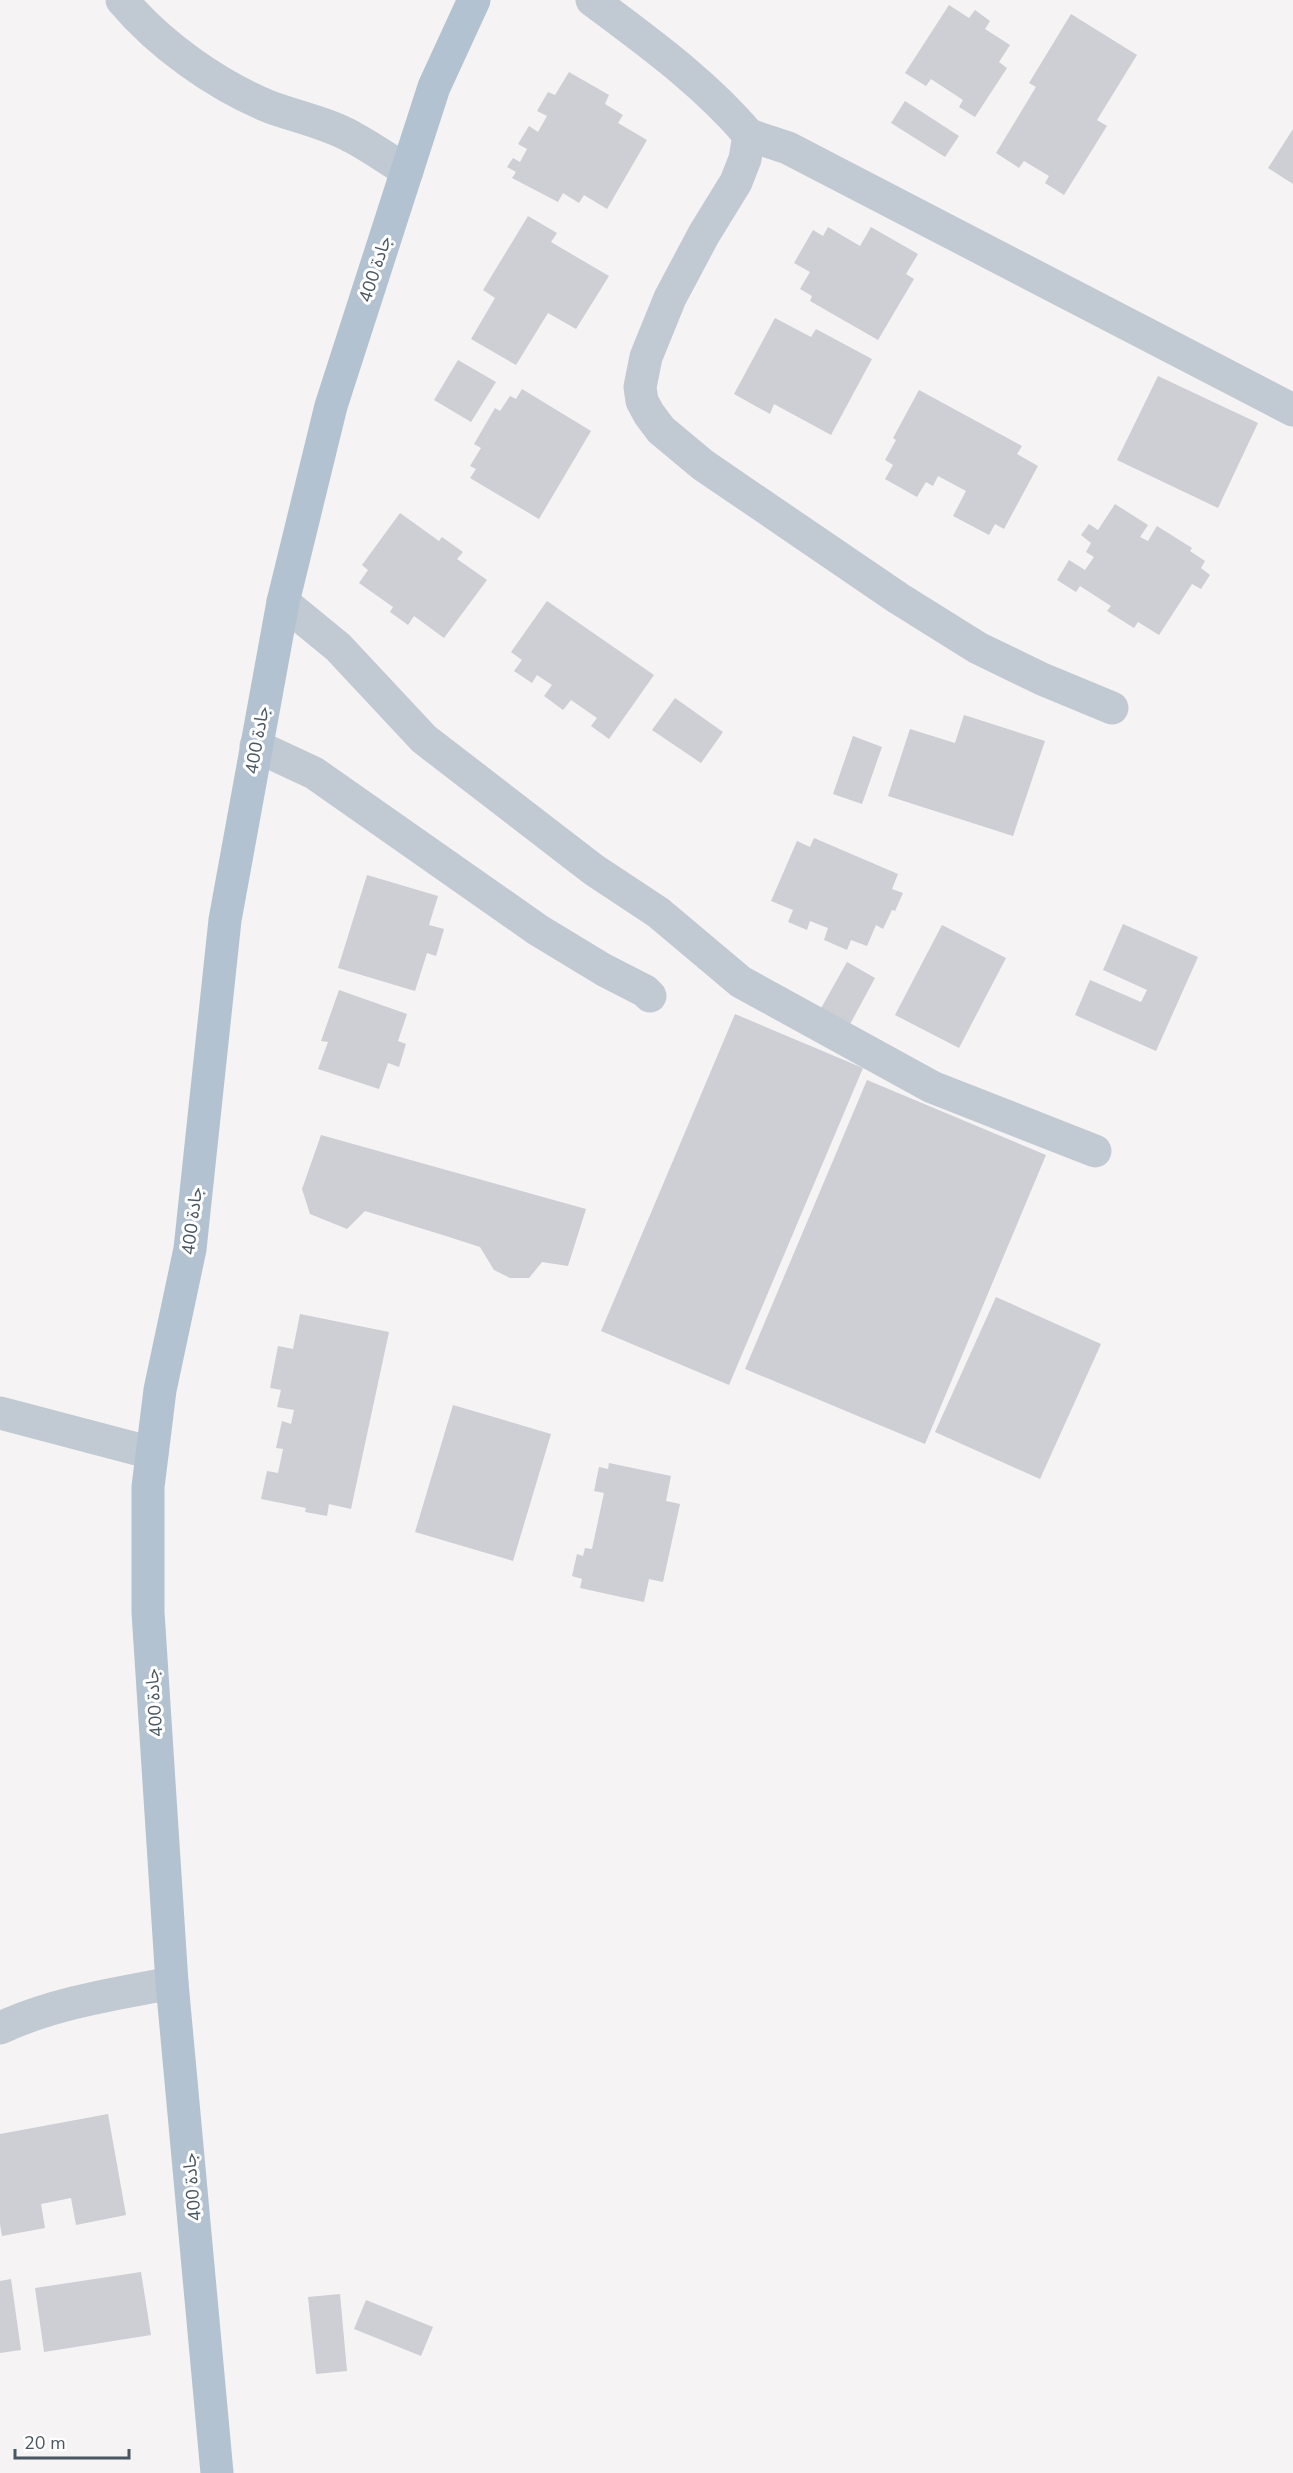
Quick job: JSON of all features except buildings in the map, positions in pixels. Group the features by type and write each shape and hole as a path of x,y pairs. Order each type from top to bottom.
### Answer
{"main road":[{"name":"جادة 400","path":"217,2473 172,1983 148,1612 148,1487 160,1390 190,1249 225,920 283,602 331,406 434,87 474,0"}],"street":[{"path":"122,0 132,12 189,61 219,83 270,106 351,136 407,171"},
{"path":"592,0 674,61 713,96 749,135 788,148 1293,410"},
{"path":"749,135 745,159 736,182 704,234 670,298 646,357 640,387 642,401 649,414 661,430 702,465 898,598 978,648 1042,679 1112,708"},
{"path":"283,602 339,647 424,739 594,870 659,914 741,982 932,1087 1095,1151"},
{"path":"256,746 314,773 538,930 650,996"},
{"path":"0,1413 152,1453"},
{"path":"0,2028 41,2012 87,1999 172,1983"}]}
